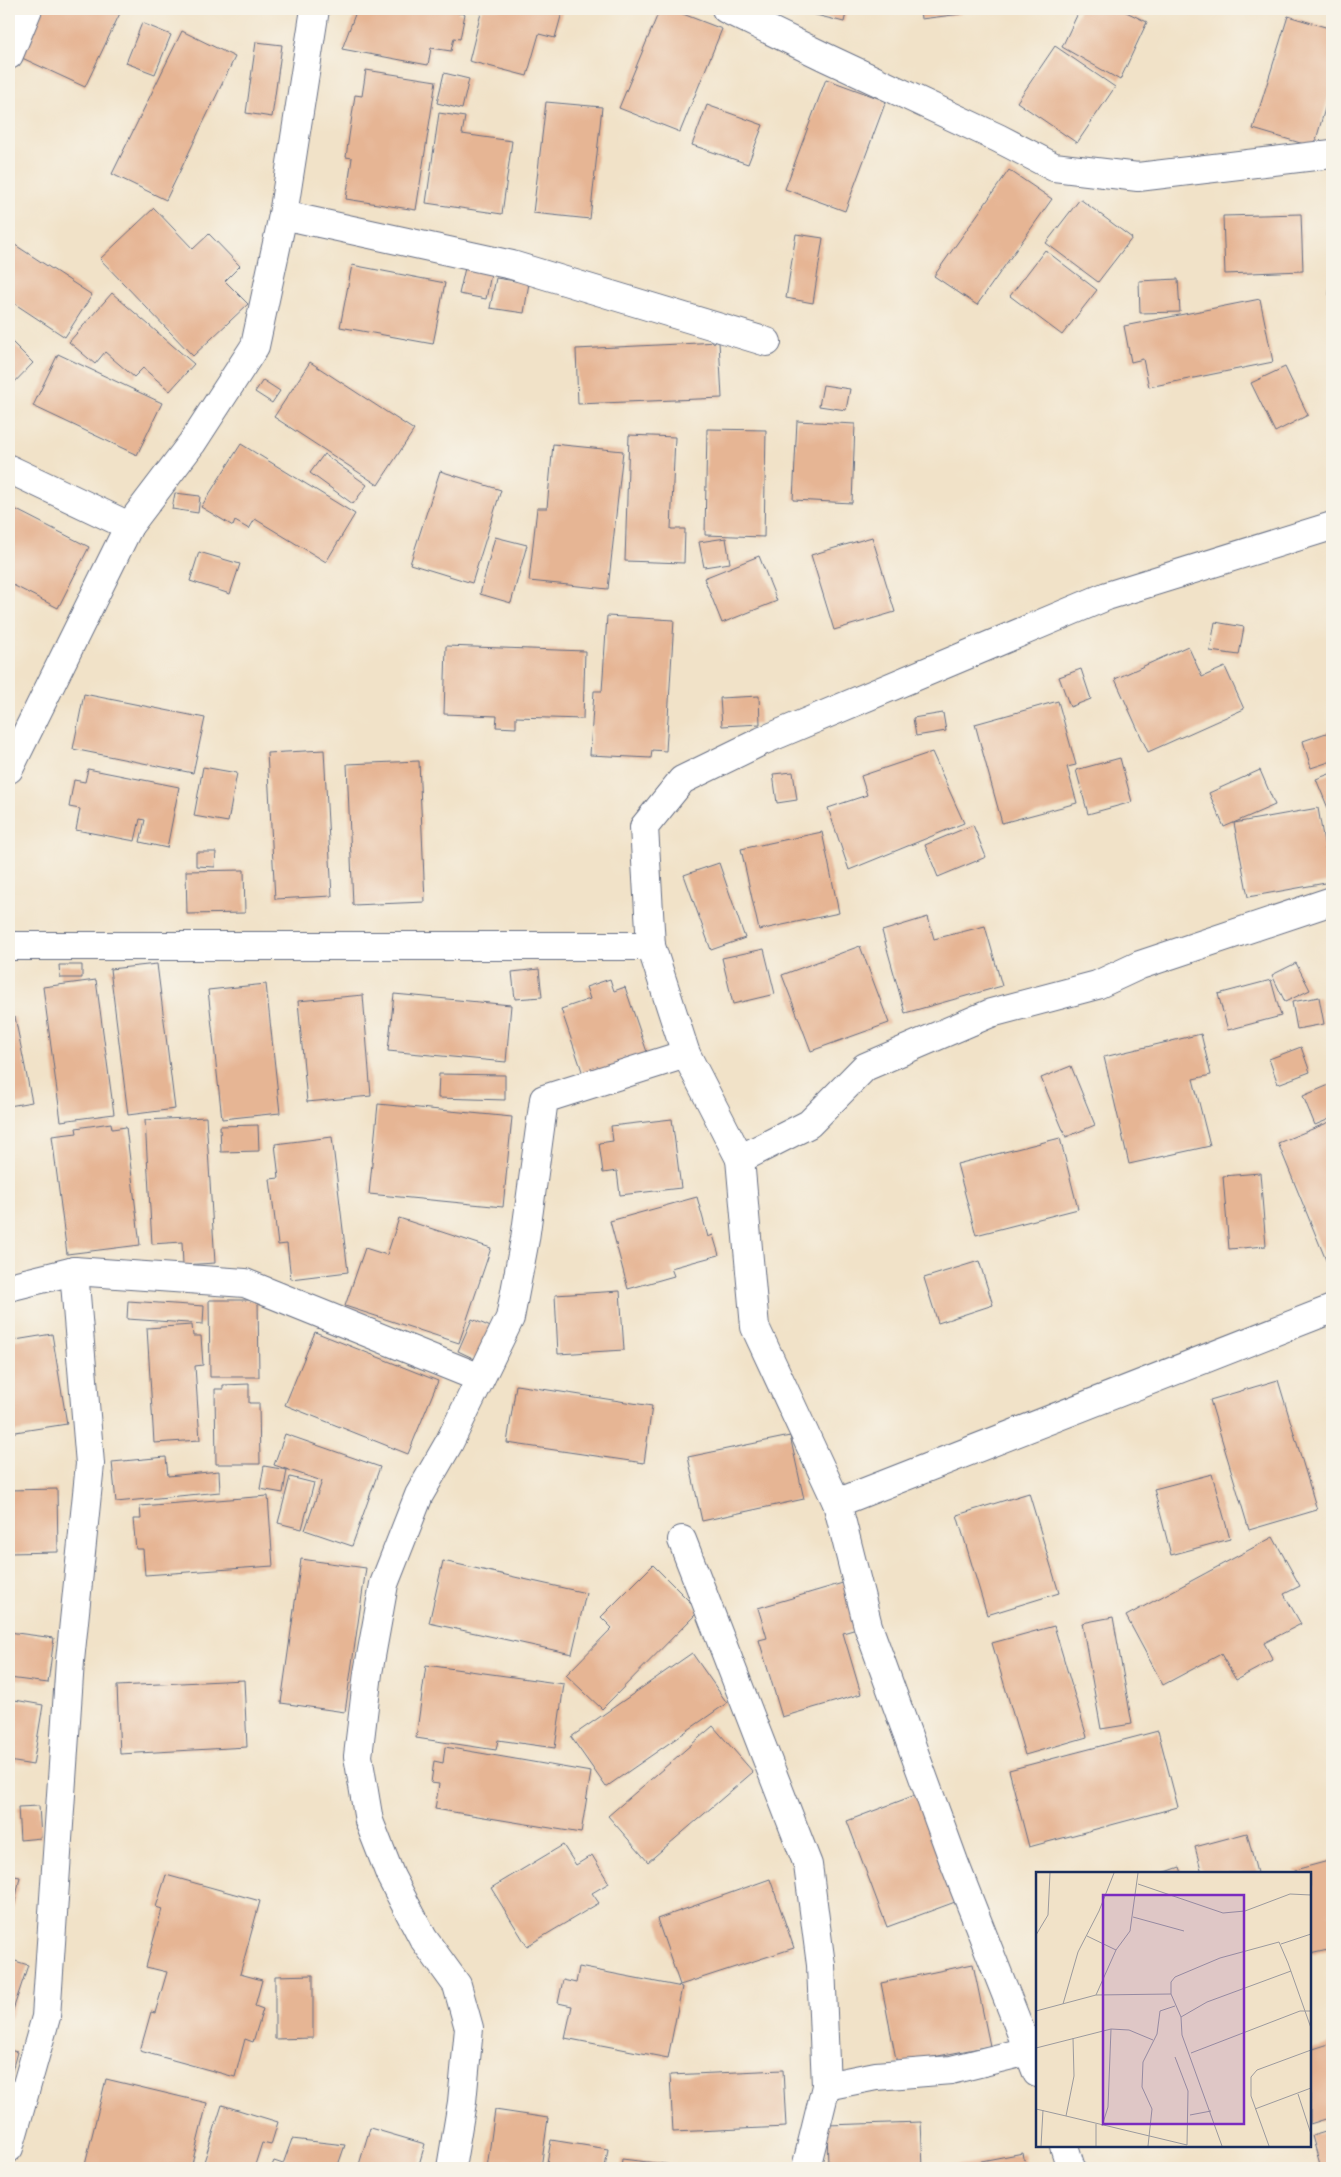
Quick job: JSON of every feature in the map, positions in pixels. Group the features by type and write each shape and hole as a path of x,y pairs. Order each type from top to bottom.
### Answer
{"street":[{"path":"9,55 28,9"},
{"path":"9,770 129,526 192,443 254,346 283,215 315,9"},
{"path":"726,9 998,138 1054,167 1138,176 1332,154"},
{"path":"283,215 512,265 767,342"},
{"path":"9,469 129,526"},
{"path":"826,2086 876,2076 1032,2062 954,1862 868,1626 837,1503 755,1327 740,1159 686,1054 651,946 644,828 682,780 762,742 1107,596 1332,526"},
{"path":"740,1159 809,1124 866,1067 874,1063 991,1013 1097,985 1140,965 1332,901"},
{"path":"9,946 651,946"},
{"path":"451,2168 462,2102 469,2028 457,1985 423,1938 391,1877 369,1821 358,1756 368,1673 384,1584 418,1495 449,1443 510,1318 525,1240 544,1099 686,1054"},
{"path":"9,1287 74,1271 245,1283 480,1378"},
{"path":"9,2148 46,2017 70,1661 90,1464 74,1271"},
{"path":"837,1503 1332,1309"},
{"path":"682,1540 808,1865 821,1965 826,2086 806,2168"},
{"path":"1064,2147 1071,2168"}],"building":[{"path":"43,9 122,9 85,87 20,57"},
{"path":"357,9 459,9 458,13 465,14 460,39 454,38 451,51 431,48 428,65 342,49"},
{"path":"482,9 563,9 555,38 539,34 527,76 469,61"},
{"path":"660,9 670,9 722,29 680,132 619,108"},
{"path":"813,9 847,9 844,22 812,14"},
{"path":"920,9 961,9 961,14 921,19"},
{"path":"1080,9 1120,9 1147,22 1120,80 1062,47"},
{"path":"1288,16 1332,29 1332,84 1314,147 1253,129"},
{"path":"142,23 171,35 155,74 126,63"},
{"path":"182,31 235,57 166,200 112,174"},
{"path":"256,42 282,45 272,117 246,113"},
{"path":"1055,46 1115,87 1077,143 1017,102"},
{"path":"366,70 436,81 416,210 346,199 352,158 346,157 355,95 362,96"},
{"path":"444,73 469,79 462,109 437,103"},
{"path":"826,79 886,101 845,211 785,189"},
{"path":"546,102 602,107 590,219 533,213"},
{"path":"707,105 763,125 748,164 692,145"},
{"path":"439,113 465,117 462,134 512,141 502,214 426,203"},
{"path":"1009,170 1052,199 977,305 934,276"},
{"path":"1080,199 1132,238 1098,282 1046,243"},
{"path":"154,208 193,249 209,234 240,266 225,281 248,304 193,356 100,259"},
{"path":"1301,214 1303,271 1225,274 1223,216"},
{"path":"796,234 823,238 813,303 786,298"},
{"path":"9,241 92,295 65,337 9,300"},
{"path":"1045,250 1097,290 1062,335 1010,296"},
{"path":"352,265 445,283 433,344 340,327"},
{"path":"465,268 491,274 486,299 459,294"},
{"path":"1331,270 1332,295 1329,295"},
{"path":"496,278 529,283 524,313 490,308"},
{"path":"1178,279 1180,312 1140,313 1139,281"},
{"path":"112,293 194,364 170,391 143,368 134,377 105,352 95,364 69,342"},
{"path":"1260,299 1273,362 1149,387 1143,359 1131,362 1124,326"},
{"path":"9,339 33,363 9,388"},
{"path":"719,342 722,398 578,404 576,349"},
{"path":"58,354 162,403 137,455 33,406"},
{"path":"310,362 414,430 378,485 274,417"},
{"path":"1285,367 1308,415 1275,432 1251,383"},
{"path":"263,380 280,391 272,403 255,392"},
{"path":"823,385 850,389 846,410 819,406"},
{"path":"797,421 855,424 852,503 793,500"},
{"path":"707,429 766,430 764,537 705,535"},
{"path":"629,435 675,437 671,529 685,529 684,563 625,561"},
{"path":"241,444 355,514 326,562 255,519 249,529 235,521 233,526 201,507"},
{"path":"553,444 623,451 608,589 529,581 537,508 547,508"},
{"path":"324,454 367,485 353,504 310,473"},
{"path":"440,471 501,490 472,583 410,564"},
{"path":"175,493 200,496 198,513 172,509"},
{"path":"9,506 89,547 58,608 9,583"},
{"path":"495,537 527,545 511,603 480,594"},
{"path":"872,537 895,612 834,630 811,555"},
{"path":"726,538 730,563 704,567 699,542"},
{"path":"199,552 240,564 230,594 190,581"},
{"path":"759,556 777,601 722,623 704,578"},
{"path":"607,616 674,620 666,751 652,750 651,758 590,755 594,691 602,691"},
{"path":"1215,622 1244,627 1239,655 1210,651"},
{"path":"446,646 585,651 583,719 516,717 516,728 496,727 497,716 444,714"},
{"path":"1188,646 1202,677 1225,667 1244,709 1148,752 1115,679"},
{"path":"1081,669 1091,699 1070,707 1059,677"},
{"path":"84,694 205,718 193,773 73,749"},
{"path":"759,696 760,724 722,726 720,698"},
{"path":"1058,701 1076,765 1067,767 1077,803 1002,823 975,724"},
{"path":"943,713 946,731 916,736 913,718"},
{"path":"1332,731 1332,761 1311,768 1303,741"},
{"path":"324,750 332,896 275,899 267,753"},
{"path":"932,752 964,823 849,870 828,808 867,795 861,776"},
{"path":"1120,758 1132,802 1088,814 1076,770"},
{"path":"419,761 425,902 353,905 347,764"},
{"path":"203,767 237,773 228,822 194,816"},
{"path":"88,769 179,787 167,848 140,842 145,820 140,819 135,841 76,830 80,809 69,807 74,780 85,782"},
{"path":"1260,770 1275,805 1224,827 1209,793"},
{"path":"793,772 797,800 777,803 773,774"},
{"path":"1332,773 1332,818 1316,779"},
{"path":"1318,808 1331,882 1248,897 1234,823"},
{"path":"973,825 986,857 938,877 925,845"},
{"path":"822,832 839,913 759,930 741,849"},
{"path":"196,852 216,852 215,867 196,866"},
{"path":"719,863 745,938 711,950 684,875"},
{"path":"244,870 245,913 187,914 186,871"},
{"path":"928,917 934,939 985,926 1002,986 905,1013 882,931"},
{"path":"860,946 889,1023 811,1051 782,975"},
{"path":"764,949 775,994 733,1004 722,958"},
{"path":"1296,963 1310,990 1285,1002 1272,975"},
{"path":"157,964 175,1109 128,1115 110,969"},
{"path":"59,965 82,965 82,978 60,978"},
{"path":"539,969 542,997 515,999 512,972"},
{"path":"610,979 614,991 625,987 649,1058 585,1080 561,1009 590,999 586,987"},
{"path":"96,980 114,1114 61,1121 43,987"},
{"path":"1271,980 1281,1016 1228,1030 1218,994"},
{"path":"266,984 280,1113 222,1119 208,990"},
{"path":"394,994 511,1005 506,1062 388,1051"},
{"path":"363,995 371,1096 307,1102 298,1001"},
{"path":"1319,997 1324,1024 1297,1029 1292,1002"},
{"path":"15,1017 32,1102 9,1106 9,1019"},
{"path":"1201,1034 1211,1075 1193,1079 1210,1146 1129,1164 1104,1057"},
{"path":"1301,1047 1310,1072 1278,1084 1269,1059"},
{"path":"1071,1066 1095,1125 1066,1137 1041,1078"},
{"path":"439,1074 505,1075 505,1100 438,1098"},
{"path":"1329,1085 1332,1093 1332,1118 1315,1125 1303,1096"},
{"path":"378,1104 512,1117 503,1207 369,1194"},
{"path":"206,1117 215,1263 183,1265 182,1242 152,1244 145,1120"},
{"path":"672,1119 681,1188 620,1195 617,1171 603,1173 599,1143 613,1141 611,1126"},
{"path":"1332,1121 1332,1269 1330,1270 1278,1143"},
{"path":"111,1123 112,1129 126,1127 140,1245 67,1254 52,1136 77,1133 76,1128"},
{"path":"258,1125 259,1151 221,1152 220,1126"},
{"path":"332,1137 348,1272 291,1279 287,1244 278,1245 270,1179 279,1178 275,1144"},
{"path":"1060,1138 1078,1209 976,1235 957,1164"},
{"path":"1260,1173 1266,1246 1229,1249 1223,1176"},
{"path":"697,1197 708,1237 713,1235 719,1255 671,1268 674,1276 628,1289 610,1221"},
{"path":"399,1218 491,1248 459,1343 345,1306 365,1248 387,1255"},
{"path":"979,1261 993,1305 938,1323 924,1278"},
{"path":"620,1291 624,1350 558,1354 555,1295"},
{"path":"209,1300 258,1300 259,1377 210,1377"},
{"path":"128,1301 204,1306 203,1324 127,1319"},
{"path":"472,1319 493,1328 479,1361 458,1351"},
{"path":"192,1325 193,1336 201,1336 203,1365 195,1366 200,1440 154,1443 147,1328"},
{"path":"315,1332 438,1381 408,1454 285,1405"},
{"path":"52,1334 67,1424 9,1433 9,1341"},
{"path":"1278,1380 1317,1510 1249,1530 1210,1400"},
{"path":"249,1384 249,1403 259,1403 260,1464 216,1464 215,1389 223,1389 223,1385"},
{"path":"516,1385 652,1406 644,1463 507,1443"},
{"path":"285,1434 380,1467 352,1546 305,1530 322,1481 274,1465"},
{"path":"790,1436 804,1499 702,1521 688,1457"},
{"path":"166,1457 168,1476 219,1471 220,1492 116,1502 112,1462"},
{"path":"264,1466 287,1470 283,1493 260,1489"},
{"path":"1212,1474 1230,1539 1171,1555 1154,1489"},
{"path":"290,1477 314,1483 302,1529 278,1523"},
{"path":"57,1489 58,1552 9,1553 9,1490"},
{"path":"1029,1493 1059,1593 987,1615 957,1515"},
{"path":"268,1496 273,1566 145,1575 143,1549 136,1549 133,1519 141,1519 140,1506"},
{"path":"1273,1537 1300,1586 1284,1594 1301,1624 1264,1643 1273,1660 1236,1680 1221,1654 1163,1685 1126,1616"},
{"path":"301,1559 366,1568 345,1712 281,1703"},
{"path":"443,1561 586,1593 572,1654 429,1623"},
{"path":"653,1565 699,1611 602,1709 566,1675 612,1628 601,1617"},
{"path":"853,1580 867,1626 843,1633 861,1694 782,1717 759,1640 767,1638 758,1608"},
{"path":"1113,1617 1132,1724 1101,1729 1082,1623"},
{"path":"1054,1626 1087,1737 1025,1755 992,1643"},
{"path":"9,1632 54,1638 48,1683 9,1678"},
{"path":"692,1653 727,1703 606,1787 571,1737"},
{"path":"426,1665 564,1684 555,1748 498,1740 496,1750 416,1738"},
{"path":"244,1680 247,1747 120,1754 117,1686"},
{"path":"9,1699 43,1705 33,1765 9,1761"},
{"path":"713,1726 753,1772 648,1862 608,1816"},
{"path":"1158,1731 1178,1807 1029,1847 1009,1770"},
{"path":"445,1747 591,1772 581,1833 435,1809 439,1784 431,1783 434,1761 443,1763"},
{"path":"926,1791 966,1898 887,1927 847,1821"},
{"path":"39,1806 41,1838 20,1840 18,1807"},
{"path":"1247,1833 1257,1872 1202,1872 1195,1847"},
{"path":"563,1845 576,1865 592,1855 609,1883 592,1893 599,1903 527,1946 491,1888"},
{"path":"1332,1860 1332,1949 1311,1954 1311,1872 1296,1872 1295,1870"},
{"path":"1180,1867 1182,1872 1166,1872"},
{"path":"9,1875 20,1877 11,1922 9,1922"},
{"path":"166,1875 260,1901 240,1974 262,1980 255,2006 263,2009 253,2042 245,2039 235,2077 140,2051 151,2012 155,2013 167,1972 146,1967 162,1909 156,1907"},
{"path":"770,1879 794,1948 680,1985 657,1919"},
{"path":"9,1959 28,1965 9,2022"},
{"path":"973,1964 990,2046 897,2064 881,1983"},
{"path":"579,1967 682,1987 668,2058 565,2038 572,2006 558,2003 563,1980 576,1983"},
{"path":"313,1975 313,2038 275,2039 275,1976"},
{"path":"1332,2043 1332,2117 1311,2124 1311,2050"},
{"path":"9,2050 17,2052 9,2082"},
{"path":"783,2070 786,2127 673,2132 670,2075"},
{"path":"106,2079 207,2103 191,2168 84,2168"},
{"path":"222,2105 278,2122 271,2145 262,2143 254,2168 202,2168"},
{"path":"495,2110 548,2118 541,2168 487,2168"},
{"path":"921,2122 923,2168 828,2168 827,2125"},
{"path":"370,2128 425,2144 418,2168 358,2168"},
{"path":"1332,2130 1332,2168 1321,2168 1312,2136"},
{"path":"292,2139 345,2145 337,2168 271,2168 274,2161 283,2164"},
{"path":"551,2140 608,2149 605,2168 546,2168"},
{"path":"1023,2153 1026,2168 950,2168 950,2167"},
{"path":"622,2159 673,2165 672,2168 621,2168"}]}
